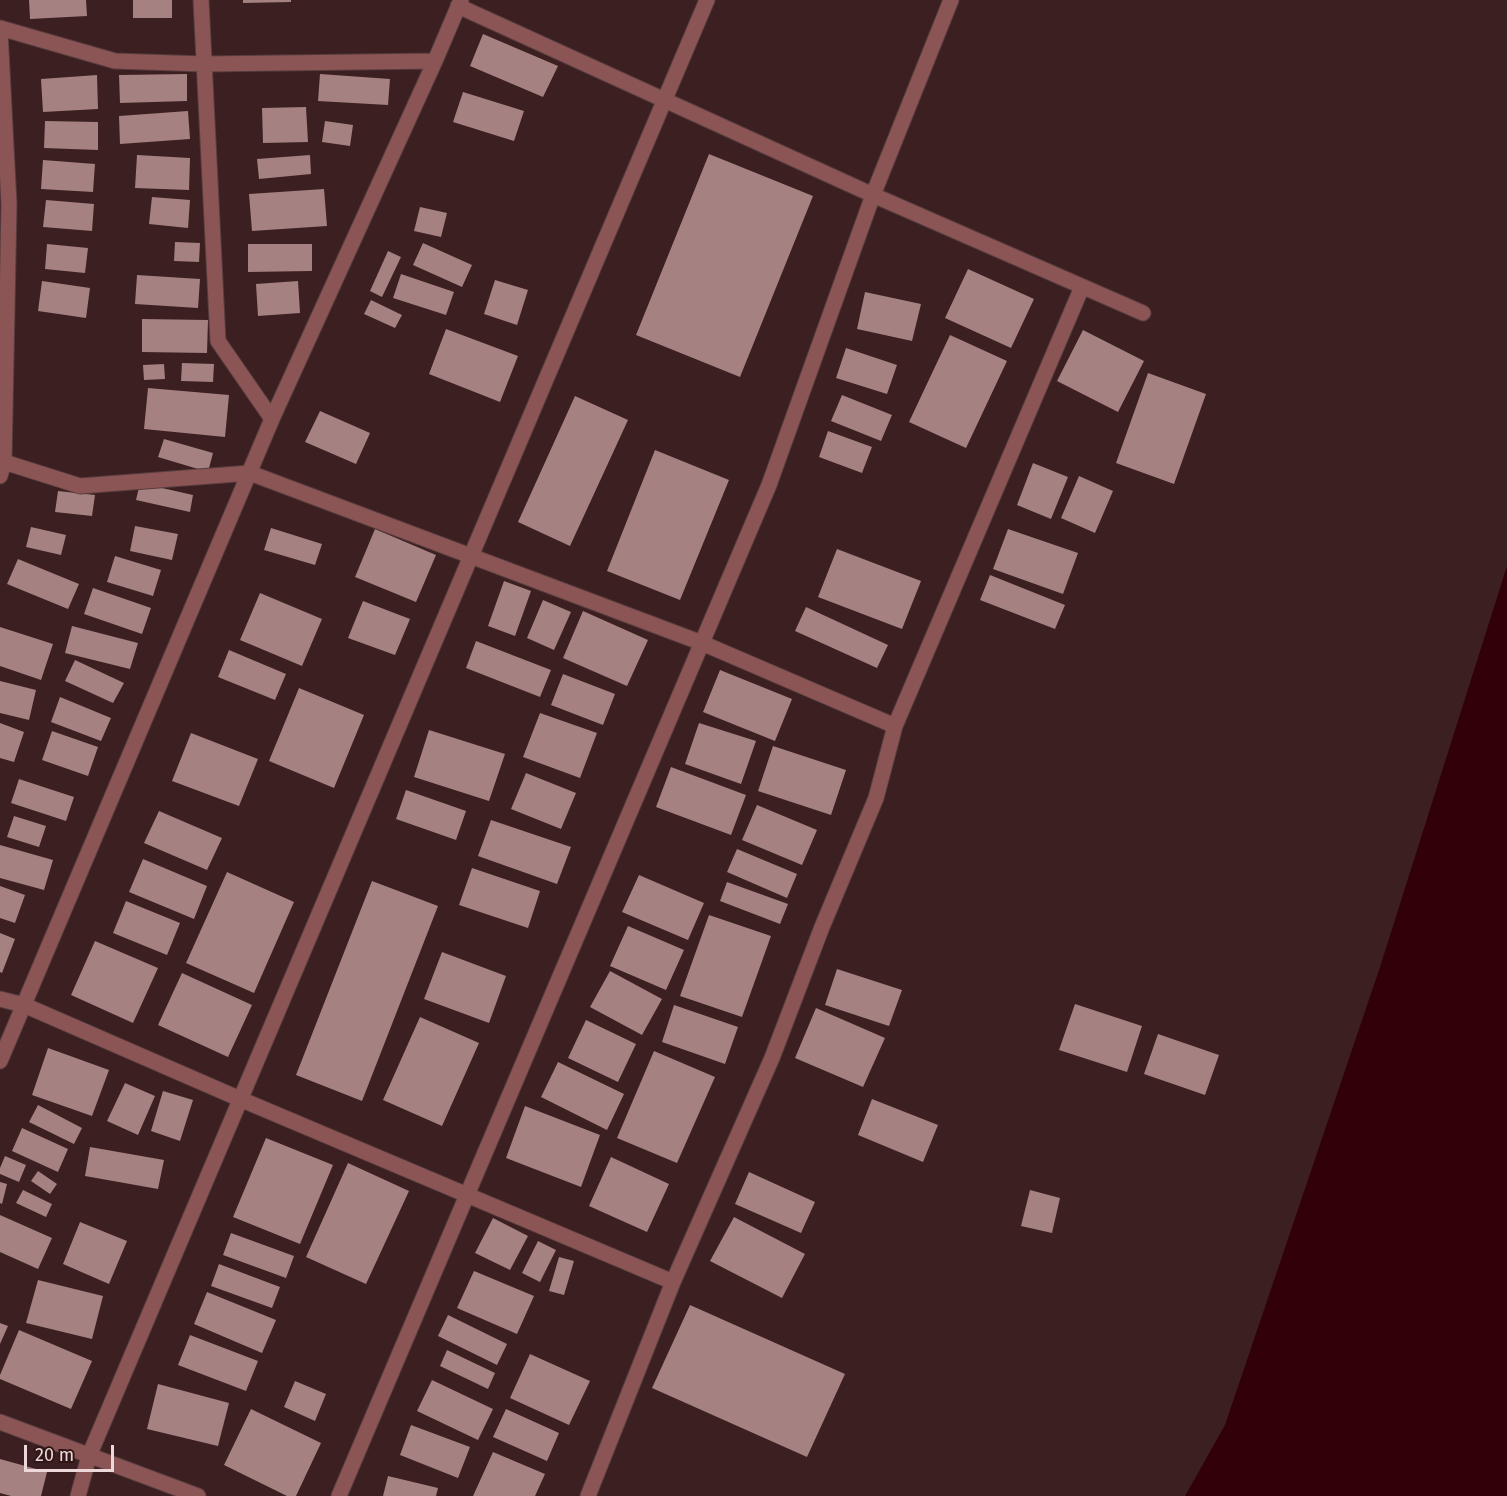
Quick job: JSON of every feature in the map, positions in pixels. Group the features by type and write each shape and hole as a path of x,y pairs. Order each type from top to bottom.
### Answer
{"street":[{"path":"201,0 218,341 272,419"},
{"path":"78,1496 89,1456 707,0"},
{"path":"339,1496 769,485 873,195 951,0"},
{"path":"0,1061 272,419 435,61 459,2 873,195 1143,313"},
{"path":"435,61 204,64 115,61 0,29 9,204 2,469 80,486 250,473 702,643 895,726"},
{"path":"588,1496 673,1282 771,1058 876,798 895,726 1082,287"},
{"path":"0,999 24,1005 673,1282"},
{"path":"0,1422 198,1496"}],"shaded area":[{"path":"1507,566 1507,1496 1185,1496 1225,1425 1380,967"}],"building":[{"path":"29,0 86,0 87,16 30,19"},
{"path":"133,0 172,0 172,18 133,18"},
{"path":"243,0 291,0 291,2 243,3"},
{"path":"483,34 558,66 543,97 470,66"},
{"path":"187,74 187,101 120,103 119,75"},
{"path":"320,74 390,79 388,105 318,101"},
{"path":"97,75 98,109 43,112 41,79"},
{"path":"463,92 524,111 514,141 453,122"},
{"path":"306,107 308,142 263,143 262,108"},
{"path":"188,111 190,139 120,144 119,116"},
{"path":"45,121 98,122 98,150 44,148"},
{"path":"325,121 353,125 350,146 322,142"},
{"path":"709,154 813,196 740,377 636,335"},
{"path":"137,155 190,158 189,190 135,188"},
{"path":"310,155 311,174 259,179 257,159"},
{"path":"43,160 95,164 93,192 41,189"},
{"path":"324,189 327,226 252,231 249,194"},
{"path":"152,197 190,200 188,228 149,224"},
{"path":"46,200 94,204 92,231 43,227"},
{"path":"420,207 447,213 441,237 414,231"},
{"path":"175,242 200,243 199,262 174,261"},
{"path":"423,243 472,265 462,287 413,265"},
{"path":"47,244 88,248 85,273 45,269"},
{"path":"248,244 312,244 312,271 248,272"},
{"path":"388,251 401,257 382,297 370,291"},
{"path":"968,269 1034,299 1011,348 945,318"},
{"path":"401,274 454,292 446,315 393,298"},
{"path":"137,275 200,279 198,308 135,304"},
{"path":"495,280 528,290 517,325 484,314"},
{"path":"42,281 90,288 86,318 38,311"},
{"path":"298,281 300,313 258,316 256,284"},
{"path":"865,292 921,304 912,341 857,329"},
{"path":"371,300 402,315 395,328 364,314"},
{"path":"142,319 208,320 207,353 142,352"},
{"path":"446,329 518,356 500,402 429,374"},
{"path":"1083,330 1144,361 1118,412 1057,381"},
{"path":"950,335 1007,361 966,448 909,422"},
{"path":"846,348 897,365 887,394 836,378"},
{"path":"182,363 214,364 213,382 181,381"},
{"path":"164,364 165,379 144,380 143,365"},
{"path":"1148,373 1206,394 1174,484 1116,463"},
{"path":"148,388 229,395 225,437 144,429"},
{"path":"842,395 892,415 881,441 831,421"},
{"path":"575,396 628,420 570,546 518,522"},
{"path":"320,411 370,433 356,464 305,442"},
{"path":"828,431 872,447 862,473 819,457"},
{"path":"164,439 213,453 208,472 158,457"},
{"path":"655,450 729,480 680,600 607,571"},
{"path":"1033,463 1068,477 1051,519 1017,505"},
{"path":"1079,476 1113,491 1095,533 1061,518"},
{"path":"140,483 193,495 190,512 136,500"},
{"path":"58,491 95,495 92,516 55,512"},
{"path":"135,526 178,534 172,560 130,551"},
{"path":"31,527 66,535 61,555 26,547"},
{"path":"271,528 322,544 315,565 264,550"},
{"path":"375,529 436,555 416,602 355,577"},
{"path":"1008,529 1078,553 1063,594 993,569"},
{"path":"837,549 921,581 902,629 818,597"},
{"path":"115,556 161,570 153,596 107,582"},
{"path":"18,559 79,584 68,609 7,584"},
{"path":"990,575 1065,605 1055,629 980,600"},
{"path":"504,581 531,591 515,636 488,626"},
{"path":"93,588 151,608 142,634 84,614"},
{"path":"260,593 322,619 302,666 240,640"},
{"path":"543,600 571,612 554,650 527,638"},
{"path":"363,601 410,619 395,655 348,638"},
{"path":"806,607 888,645 877,668 795,631"},
{"path":"583,611 648,640 627,686 563,658"},
{"path":"72,626 138,643 130,669 65,653"},
{"path":"0,627 53,644 41,680 0,666"},
{"path":"476,641 551,670 540,697 466,668"},
{"path":"229,650 286,674 275,700 218,677"},
{"path":"75,660 124,683 113,703 65,681"},
{"path":"720,670 792,699 775,741 703,712"},
{"path":"563,674 615,694 603,725 551,705"},
{"path":"0,681 36,690 29,720 0,713"},
{"path":"299,688 364,715 334,788 269,761"},
{"path":"60,697 111,718 101,741 51,722"},
{"path":"540,713 597,733 580,778 523,757"},
{"path":"0,723 24,732 14,762 0,758"},
{"path":"699,723 756,741 741,784 685,764"},
{"path":"429,730 505,754 489,801 414,777"},
{"path":"52,731 98,747 88,776 42,760"},
{"path":"191,733 258,759 239,806 172,781"},
{"path":"773,746 846,770 831,815 758,791"},
{"path":"671,767 746,795 731,835 656,807"},
{"path":"526,773 576,793 561,829 511,809"},
{"path":"19,779 74,797 66,821 11,803"},
{"path":"406,790 466,811 456,840 396,819"},
{"path":"757,805 817,830 802,865 742,840"},
{"path":"159,811 222,838 207,870 144,843"},
{"path":"14,816 46,826 39,847 7,837"},
{"path":"491,820 571,847 557,884 478,856"},
{"path":"0,845 53,860 44,890 0,878"},
{"path":"737,849 797,874 787,898 727,872"},
{"path":"143,859 207,886 194,919 129,892"},
{"path":"472,868 540,891 528,928 459,905"},
{"path":"227,872 294,902 254,993 186,963"},
{"path":"639,875 704,903 688,940 622,912"},
{"path":"372,881 438,906 362,1101 296,1075"},
{"path":"727,882 788,904 780,924 720,901"},
{"path":"0,886 25,895 15,923 0,918"},
{"path":"126,901 180,923 167,955 113,933"},
{"path":"709,915 771,936 742,1017 680,996"},
{"path":"628,926 684,950 666,990 610,966"},
{"path":"0,933 15,939 2,973 0,972"},
{"path":"95,941 158,968 133,1023 71,995"},
{"path":"442,952 506,976 489,1023 424,999"},
{"path":"837,969 902,990 889,1026 825,1005"},
{"path":"610,971 662,999 642,1035 590,1007"},
{"path":"182,973 252,1005 228,1057 158,1025"},
{"path":"1075,1004 1142,1026 1127,1072 1059,1050"},
{"path":"674,1005 738,1027 725,1064 662,1042"},
{"path":"816,1008 885,1038 863,1087 795,1058"},
{"path":"420,1017 479,1043 442,1126 383,1100"},
{"path":"586,1020 636,1044 618,1082 568,1058"},
{"path":"1158,1034 1219,1055 1205,1095 1144,1074"},
{"path":"48,1048 109,1070 92,1116 32,1095"},
{"path":"654,1051 715,1077 677,1163 617,1138"},
{"path":"558,1062 624,1094 607,1130 541,1097"},
{"path":"125,1083 155,1096 138,1135 107,1121"},
{"path":"163,1091 193,1100 180,1141 151,1131"},
{"path":"872,1099 938,1125 923,1162 858,1135"},
{"path":"38,1105 82,1128 74,1144 29,1122"},
{"path":"525,1106 600,1135 581,1187 506,1158"},
{"path":"22,1128 68,1149 58,1172 12,1151"},
{"path":"266,1138 333,1165 300,1244 233,1217"},
{"path":"90,1147 164,1160 158,1189 85,1176"},
{"path":"5,1156 26,1165 19,1182 0,1174"},
{"path":"611,1157 669,1184 647,1232 589,1206"},
{"path":"348,1163 409,1191 366,1284 306,1257"},
{"path":"38,1171 57,1184 50,1194 31,1181"},
{"path":"749,1172 815,1202 801,1233 735,1204"},
{"path":"0,1182 7,1184 2,1204 0,1203"},
{"path":"23,1190 52,1204 46,1217 16,1203"},
{"path":"1030,1190 1060,1198 1052,1233 1021,1226"},
{"path":"0,1215 52,1238 38,1269 0,1252"},
{"path":"734,1217 805,1254 782,1298 710,1261"},
{"path":"493,1218 528,1236 510,1270 475,1253"},
{"path":"80,1222 127,1241 109,1284 63,1264"},
{"path":"231,1233 294,1256 286,1278 223,1255"},
{"path":"538,1241 556,1250 540,1282 522,1273"},
{"path":"559,1257 574,1261 564,1295 549,1291"},
{"path":"219,1264 280,1287 272,1308 211,1286"},
{"path":"474,1271 534,1296 517,1334 457,1308"},
{"path":"38,1280 103,1296 92,1339 26,1323"},
{"path":"207,1292 276,1320 262,1353 194,1324"},
{"path":"690,1305 845,1374 807,1457 652,1388"},
{"path":"448,1315 507,1344 497,1365 438,1336"},
{"path":"0,1323 8,1326 0,1344"},
{"path":"19,1330 92,1361 71,1409 0,1379"},
{"path":"190,1335 258,1361 246,1391 178,1365"},
{"path":"447,1350 495,1373 488,1389 440,1366"},
{"path":"530,1354 590,1381 569,1425 510,1398"},
{"path":"432,1380 493,1409 478,1440 417,1411"},
{"path":"295,1381 326,1394 315,1421 284,1407"},
{"path":"158,1384 229,1403 218,1446 147,1429"},
{"path":"251,1409 321,1443 296,1496 287,1496 224,1465"},
{"path":"506,1409 559,1433 547,1461 493,1437"},
{"path":"411,1425 470,1447 458,1478 400,1455"},
{"path":"493,1452 545,1474 535,1496 473,1496"},
{"path":"0,1459 47,1472 41,1496 11,1496 0,1493"},
{"path":"388,1476 438,1488 436,1496 383,1496"}]}
